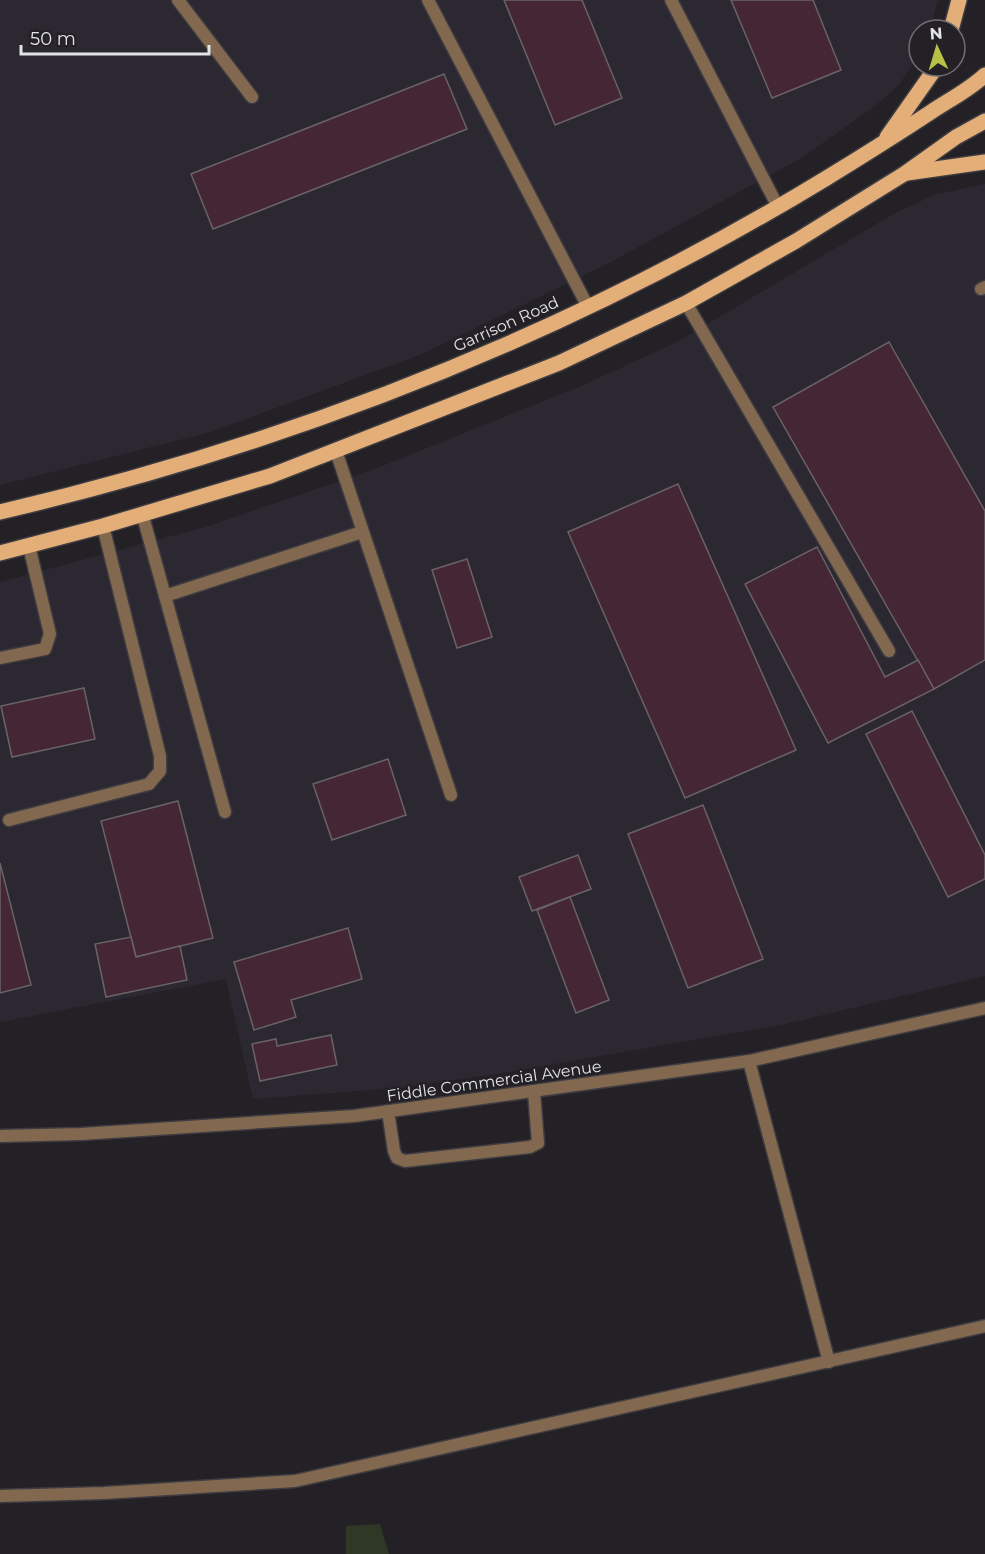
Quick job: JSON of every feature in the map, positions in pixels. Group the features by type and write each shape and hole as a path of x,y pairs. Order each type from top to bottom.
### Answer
{"main road":[{"path":"954,18 959,0"},
{"name":"Garrison Road","path":"0,512 143,476 250,444 349,409 467,361 588,307 778,207 881,144 985,75"},
{"path":"881,144 928,78"},
{"path":"0,553 103,526 270,476 559,363 686,303 796,241 904,174 956,137 985,121"},
{"path":"904,174 985,162"}],"street":[{"path":"178,0 252,98"},
{"path":"428,0 588,307"},
{"path":"671,0 778,207"},
{"path":"686,303 889,651"},
{"path":"336,451 451,795"},
{"path":"142,513 225,812"},
{"path":"9,820 149,784 159,771 160,756 103,526"},
{"path":"165,596 362,532"},
{"path":"0,658 45,649 49,644 50,634 29,546"},
{"name":"Fiddle Commercial Avenue","path":"0,1136 141,1130 388,1112 749,1061 985,1008"},
{"path":"749,1061 829,1362"},
{"path":"388,1112 394,1151 398,1158 405,1161 530,1147 538,1143 540,1135 534,1092"},
{"path":"0,1496 104,1493 295,1480 985,1326"}],"shaded area":[{"path":"0,0 938,0 933,18 907,18 907,73 898,86 875,106 803,157 613,261 422,354 211,432 0,485"},
{"path":"985,184 985,976 786,1024 496,1074 397,1088 253,1099 226,979 0,1022 0,582 209,526 380,467 579,387 677,342 895,213 934,195"}],"green space":[{"path":"380,1524 389,1554 346,1554 346,1526"}],"building":[{"path":"504,0 582,0 622,98 555,125"},
{"path":"731,0 813,0 841,70 772,98"},
{"path":"444,74 467,129 213,229 191,174"},
{"path":"889,342 985,511 985,660 934,689 773,407"},
{"path":"678,484 796,750 685,798 568,532"},
{"path":"817,547 885,677 918,660 934,689 828,743 745,584"},
{"path":"467,559 492,637 457,648 432,570"},
{"path":"84,688 95,739 12,757 1,706"},
{"path":"912,711 985,855 985,879 948,897 866,734"},
{"path":"388,759 406,815 332,840 313,784"},
{"path":"178,801 213,938 136,957 101,821"},
{"path":"703,805 763,959 688,988 628,834"},
{"path":"578,855 591,889 532,911 519,877"},
{"path":"0,863 31,985 0,993"},
{"path":"570,897 609,1000 576,1013 537,910"},
{"path":"348,928 362,979 291,1000 296,1017 254,1030 234,962"},
{"path":"131,937 136,957 180,946 187,980 106,997 95,944"},
{"path":"331,1035 337,1065 260,1081 252,1044 276,1039 277,1046"}]}
